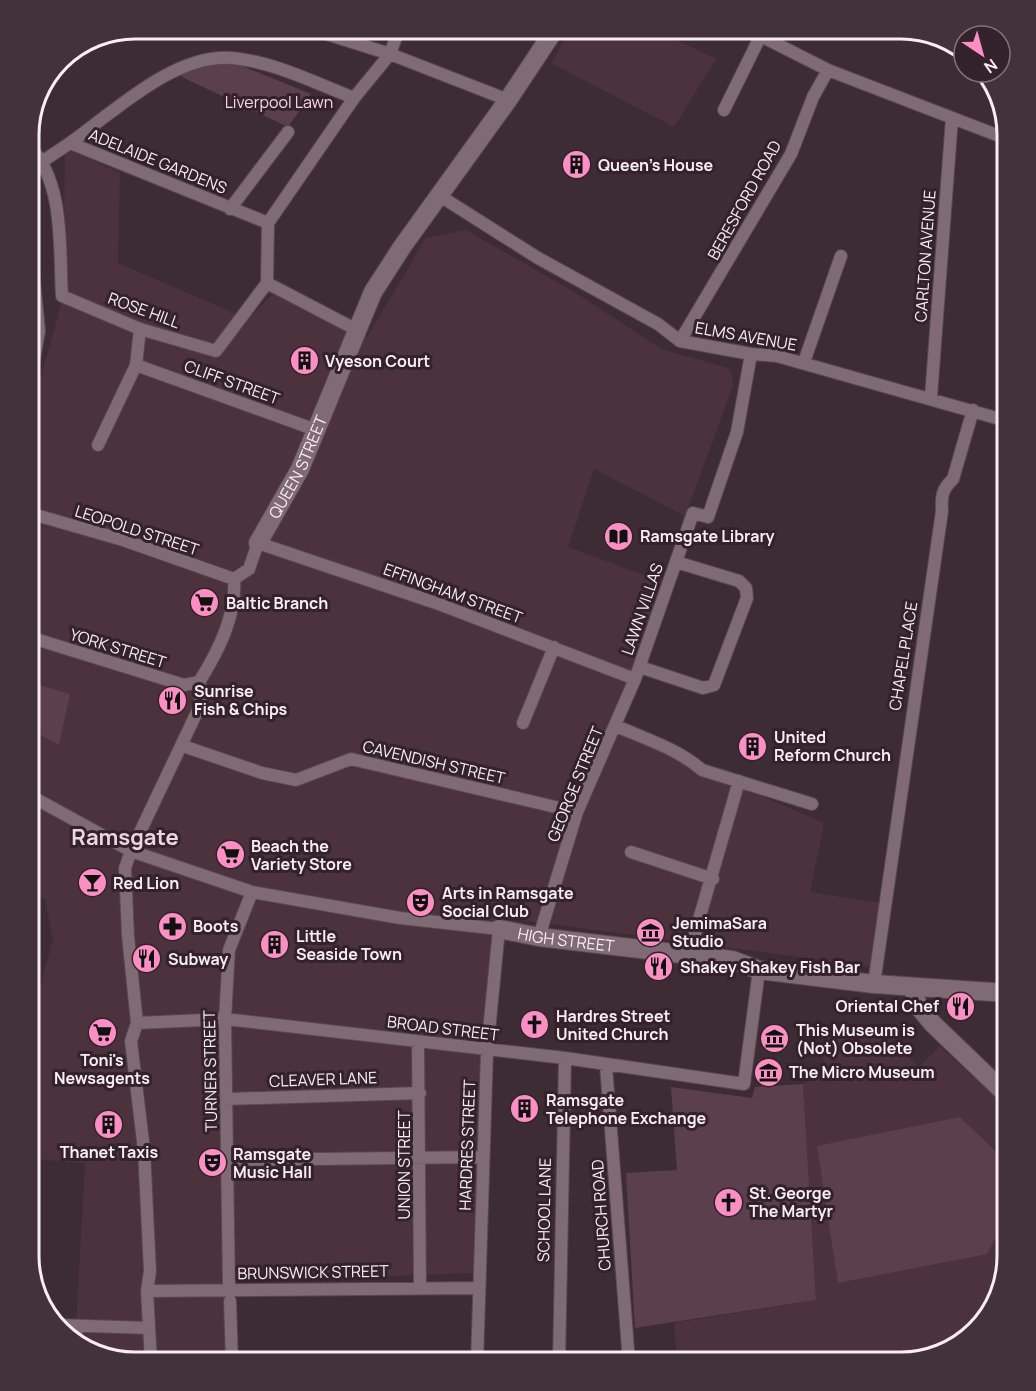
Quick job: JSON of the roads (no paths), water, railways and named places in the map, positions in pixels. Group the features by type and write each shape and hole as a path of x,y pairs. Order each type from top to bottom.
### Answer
{"street":[{"path":"344,39 390,54 508,100"},
{"path":"357,330 267,283 268,223 354,98 390,54 395,39"},
{"name":"QUEEN STREET","path":"234,579 249,569 258,543 300,469 374,292 548,39"},
{"path":"724,110 766,39"},
{"path":"769,39 828,70 997,135"},
{"path":"70,143 165,75 204,59 227,58 249,61 285,71 354,98"},
{"name":"BERESFORD ROAD","path":"681,341 791,154 813,97 828,70"},
{"name":"CARLTON AVENUE","path":"931,397 952,118"},
{"name":"ADELAIDE GARDENS","path":"230,209 288,132"},
{"name":"ADELAIDE GARDENS","path":"43,161 70,143 268,223"},
{"path":"39,157 43,161"},
{"name":"ROSE HILL","path":"43,161 55,199 62,296 140,329 216,351 267,283"},
{"name":"ELMS AVENUE","path":"440,196 538,258 657,324 681,341 804,362 852,378 931,397 997,418"},
{"path":"804,362 841,256"},
{"path":"98,445 136,365 140,329"},
{"name":"LAWN VILLAS","path":"635,679 693,513 708,517 737,432 751,354"},
{"name":"CLIFF STREET","path":"136,365 316,430"},
{"name":"CHAPEL PLACE","path":"874,984 942,500 945,486 953,479 973,410"},
{"name":"LEOPOLD STREET","path":"39,516 123,540 234,579"},
{"name":"EFFINGHAM STREET","path":"258,543 425,600 635,679"},
{"path":"640,667 703,688 714,685 747,598 746,588 739,581 676,562"},
{"path":"150,1352 147,1291 150,1271 144,1150 131,1041 137,1023 128,936 125,868 131,850 183,746 202,692 199,682 210,665 234,607 234,579"},
{"name":"YORK STREET","path":"39,640 184,685 199,682"},
{"path":"523,723 554,647"},
{"name":"GEORGE STREET","path":"539,937 577,812 635,679"},
{"path":"616,726 663,746 690,760 702,770 812,804"},
{"name":"CAVENDISH STREET","path":"183,746 262,773 296,780 351,759 577,812"},
{"path":"689,954 713,879 739,781"},
{"name":"HIGH STREET","path":"39,800 131,850 252,892 400,918 732,960 759,970 913,988 997,992"},
{"path":"631,852 713,879"},
{"name":"TURNER STREET","path":"232,1352 225,1019 229,950 252,892"},
{"name":"HARDRES STREET","path":"477,1352 487,1051 500,929"},
{"name":"BROAD STREET","path":"137,1023 225,1019 487,1051 565,1058 606,1066 744,1084 759,970"},
{"path":"913,988 918,1006 933,1024 997,1085"},
{"name":"UNION STREET","path":"418,1043 421,1157 420,1288"},
{"name":"SCHOOL LANE","path":"559,1352 565,1058"},
{"name":"CHURCH ROAD","path":"606,1066 627,1352"},
{"name":"CLEAVER LANE","path":"227,1099 420,1093"},
{"path":"228,1160 483,1157"},
{"name":"BRUNSWICK STREET","path":"147,1291 230,1295 478,1288"},
{"path":"69,1326 149,1328"},
{"path":"76,1326 76,1332"}],"place":[{"name":"Queen's House","path":"577,165"},
{"name":"Vyeson Court","path":"304,361"},
{"name":"Ramsgate Library","path":"619,536"},
{"name":"Baltic Branch","path":"205,603"},
{"name":"Sunrise Fish & Chips","path":"173,700"},
{"name":"United Reform Church","path":"753,746"},
{"name":"Beach the Variety Store","path":"230,855"},
{"name":"Red Lion","path":"92,883"},
{"name":"Arts in Ramsgate Social Club","path":"421,902"},
{"name":"Boots","path":"172,926"},
{"name":"JemimaSara Studio","path":"651,932"},
{"name":"Little Seaside Town","path":"275,945"},
{"name":"Subway","path":"147,959"},
{"name":"Shakey Shakey Fish Bar","path":"659,967"},
{"name":"Oriental Chef","path":"960,1006"},
{"name":"Hardres Street United Church","path":"535,1025"},
{"name":"Toni's Newsagents","path":"102,1032"},
{"name":"This Museum is (Not) Obsolete","path":"775,1039"},
{"name":"The Micro Museum","path":"768,1072"},
{"name":"Ramsgate Telephone Exchange","path":"525,1109"},
{"name":"Thanet Taxis","path":"109,1124"},
{"name":"Ramsgate Music Hall","path":"212,1163"},
{"name":"St. George The Martyr","path":"728,1202"}],"district":[{"name":"Ramsgate","path":"125,837"}],"park label":[{"name":"Liverpool Lawn","path":"279,102"}]}
